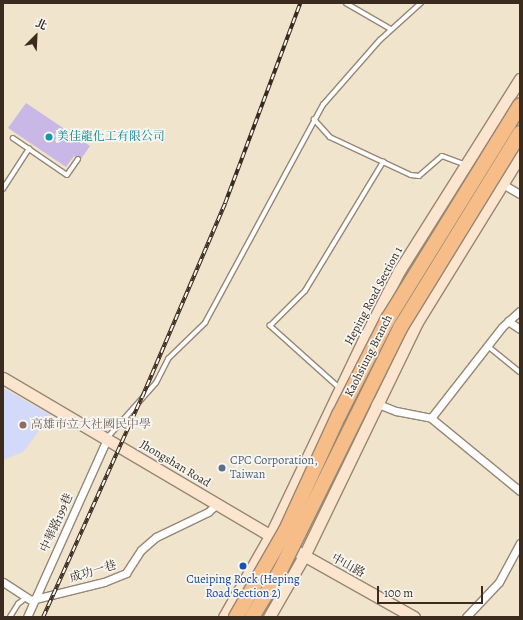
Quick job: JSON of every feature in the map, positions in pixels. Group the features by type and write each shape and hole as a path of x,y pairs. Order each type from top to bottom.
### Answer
{"highway":[{"name":"Kaohsiung Branch","path":"236,617 286,530 339,415 388,319 520,105"},
{"name":"Kaohsiung Branch","path":"252,617 290,551 400,328 520,133"}],"street":[{"name":"Heping Road Section 1","path":"224,617 270,536 399,271 520,79"},
{"path":"269,617 304,556 417,322 520,155"},
{"path":"467,165 520,194"},
{"path":"431,418 508,320 520,311"},
{"path":"508,320 520,329"},
{"name":"Jhongshan Road","path":"3,378 270,536"},
{"path":"341,389 377,404 410,415 431,418 520,491"},
{"name":"中華路199巷","path":"27,617 107,439"},
{"path":"261,617 260,595 320,474 314,444"},
{"name":"成功一巷","path":"3,582 26,598 34,600 122,576 141,550 156,537 208,512 217,504"},
{"name":"中山路","path":"270,536 414,617"},
{"path":"466,617 499,582 520,543"}],"lane":[{"path":"346,3 391,29"},
{"path":"107,439 156,383 168,359 205,323 323,105 391,29 421,3"},
{"path":"314,120 330,136 383,162 416,176 442,156 467,165"},
{"path":"13,138 67,175 78,159"},
{"path":"3,189 29,149"},
{"path":"341,389 270,326 304,291 383,162"},
{"path":"488,346 520,372"},
{"path":"10,617 14,609 26,598"}],"shaded area":[{"name":"高雄市立大社國民中學","path":"3,388 51,415 23,452 3,460"}],"building":[{"name":"美佳龍化工有限公司","path":"26,103 90,146 81,159 74,156 66,167 8,128"}],"railway":[{"path":"43,617 142,397 225,203 300,3"}],"place":[{"name":"美佳龍化工有限公司","path":"49,137"},
{"name":"高雄市立大社國民中學","path":"23,425"},
{"name":"CPC Corporation, Taiwan","path":"222,468"},
{"name":"Cueiping Rock (Heping Road Section 2)","path":"243,566"}]}
